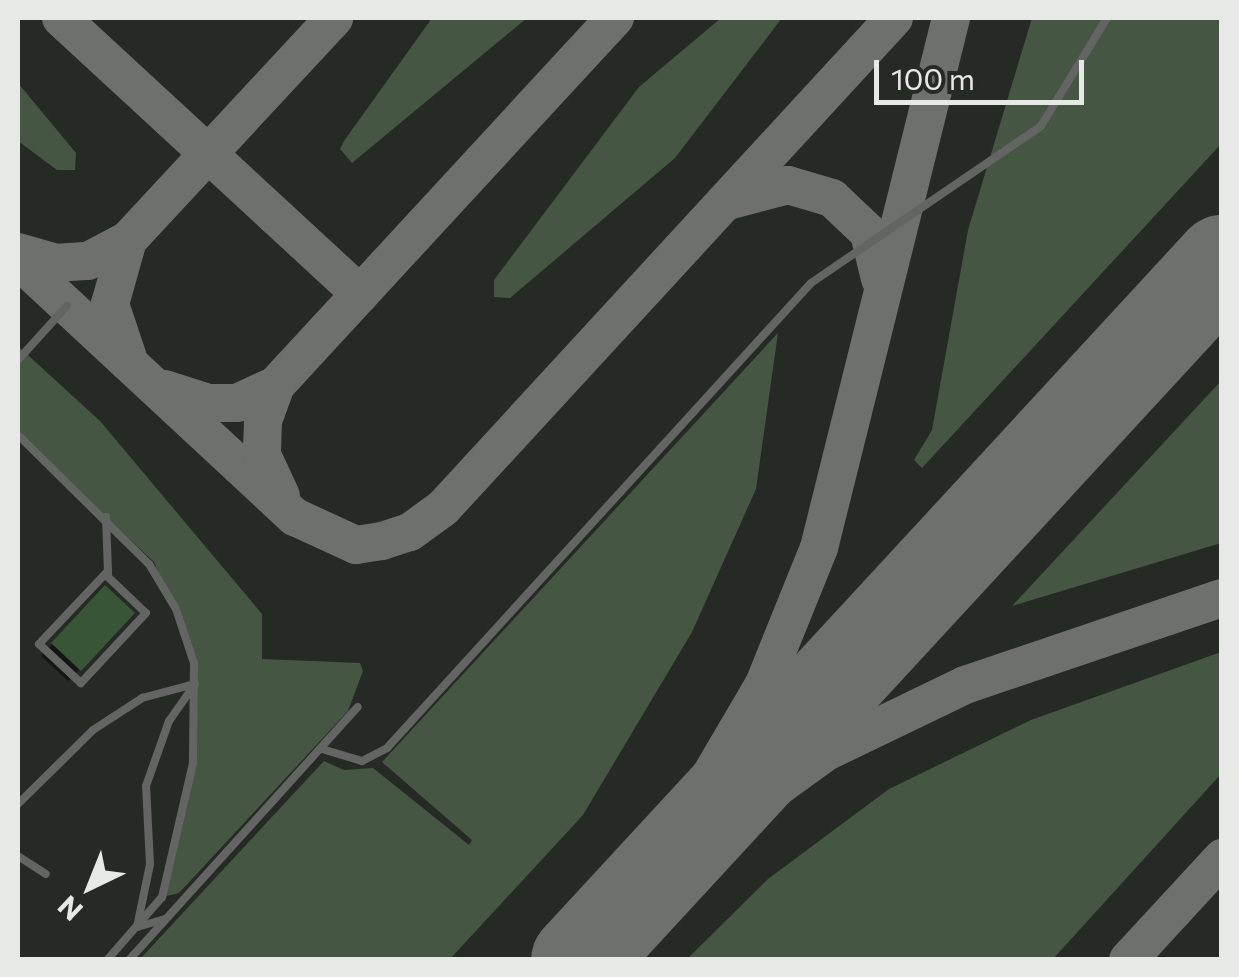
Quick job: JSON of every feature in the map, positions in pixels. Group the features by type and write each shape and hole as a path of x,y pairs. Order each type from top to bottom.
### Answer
{"lane":[{"path":"322,749 362,762 387,748 812,284 1041,126 1108,18"},
{"path":"18,360 68,306"},
{"path":"18,435 106,517 149,564 176,609 196,684 193,763 162,897 107,960"},
{"path":"106,517 108,571 146,613 81,684 40,644 108,571"},
{"path":"18,804 93,730 142,698 196,684"},
{"path":"137,927 150,864 146,786 169,721 196,684"},
{"path":"128,960 358,708"},
{"path":"18,856 46,874"},
{"path":"137,927 166,919"}],"green space":[{"path":"432,18 527,18 352,163 340,149 344,141"},
{"path":"721,18 782,18 675,158 510,298 494,297 494,280 639,87"},
{"path":"1032,18 1221,18 1221,144 922,468 914,460 932,430 968,230"},
{"path":"18,83 76,153 75,170 57,170 18,141"},
{"path":"778,333 756,489 692,632 583,815 450,959 140,959 324,761 344,770 373,768 469,845 472,840 382,762"},
{"path":"18,346 100,421 262,614 262,659 360,663 363,671 348,711 179,893 162,897 193,763 194,663 154,562 18,435"},
{"path":"1221,381 1221,543 1012,606"},
{"path":"1221,652 1221,774 1053,959 687,959 768,879 889,789 1031,720"}],"building":[{"path":"105,585 135,613 81,671 51,643"}],"taxiway":[{"path":"61,18 360,294"},
{"path":"128,358 110,304 128,240 334,18"},
{"path":"165,389 209,403 237,403 276,385 615,18"},
{"path":"18,260 295,517 356,545 382,541 410,532 443,508 894,18"},
{"path":"575,960 689,812 764,684 819,548 951,18"},
{"path":"731,200 788,185 832,198 869,233 880,279"},
{"path":"18,252 56,263 88,261 128,240"},
{"path":"276,385 263,421 262,455 281,496"},
{"path":"653,891 711,835 826,752 965,685 1222,598"},
{"path":"1128,960 1222,858"}],"runway":[{"path":"578,960 1222,262"}]}
